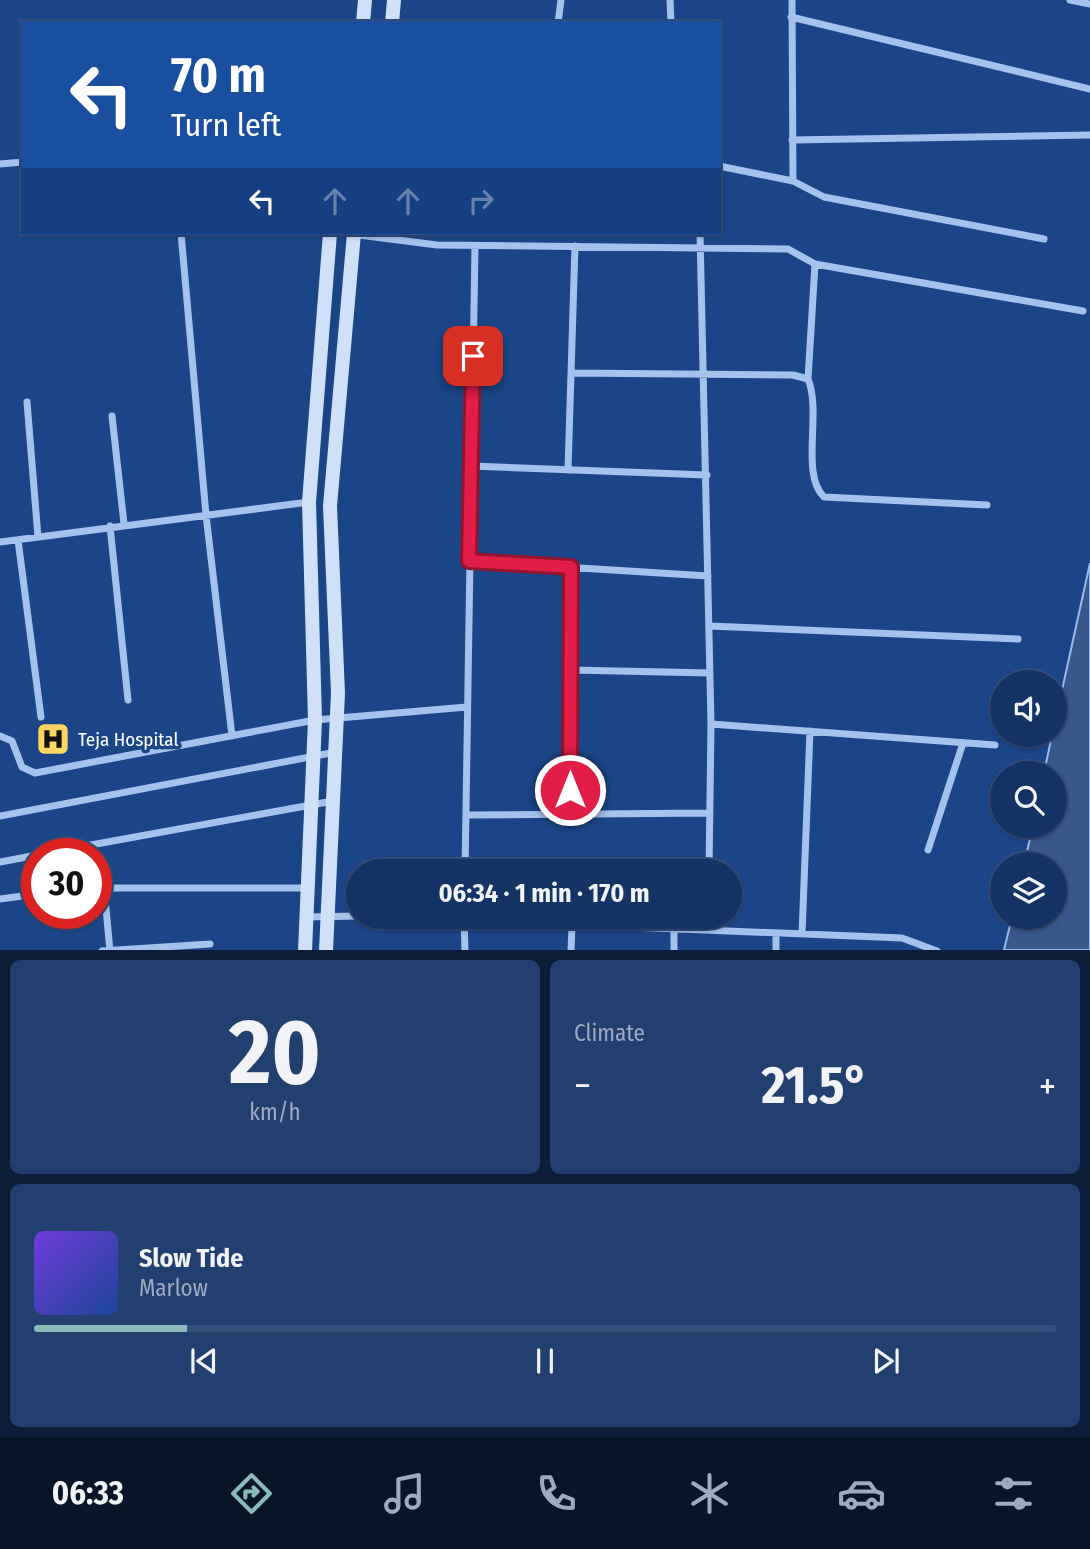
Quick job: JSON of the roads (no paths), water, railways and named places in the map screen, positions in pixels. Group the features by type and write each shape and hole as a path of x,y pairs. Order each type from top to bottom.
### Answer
{"main road":[{"path":"363,21 365,0"},
{"path":"392,21 394,0"},
{"path":"305,950 315,720 309,502 330,235"},
{"path":"326,950 337,718 330,506 352,235"},
{"path":"308,533 331,532"}],"street":[{"path":"558,21 561,0"},
{"path":"670,0 671,21"},
{"path":"792,0 793,181"},
{"path":"1070,0 1090,4"},
{"path":"791,17 1090,89"},
{"path":"792,141 1090,135"},
{"path":"0,164 21,162"},
{"path":"721,166 793,181 824,197 1044,239"},
{"path":"181,235 206,515 232,736"},
{"path":"366,235 438,245 788,248 815,264 1083,311"},
{"path":"700,235 703,247 709,576 709,859"},
{"path":"465,859 475,246"},
{"path":"568,470 575,246"},
{"path":"815,264 808,379 814,392 816,489 824,497 987,505"},
{"path":"571,373 793,374 808,379"},
{"path":"27,402 38,537"},
{"path":"113,416 124,524"},
{"path":"471,466 707,475"},
{"path":"0,542 309,502"},
{"path":"110,526 128,700"},
{"path":"18,540 41,717"},
{"path":"469,561 709,576"},
{"path":"570,814 571,567"},
{"path":"709,626 1018,639"},
{"path":"570,670 710,673"},
{"path":"0,736 12,741 22,767 35,773 315,720 467,707"},
{"path":"711,724 990,745"},
{"path":"802,934 810,732"},
{"path":"929,850 963,743"},
{"path":"0,816 336,752"},
{"path":"112,840 334,801"},
{"path":"466,815 710,813"},
{"path":"0,862 21,858"},
{"path":"112,887 308,888"},
{"path":"0,899 21,896"},
{"path":"307,917 346,916"},
{"path":"105,929 107,950 210,944"},
{"path":"464,929 465,950"},
{"path":"571,950 572,929"},
{"path":"674,950 674,929 902,938 937,950"},
{"path":"776,933 776,950"}],"water":[{"path":"1090,563 1090,950 1004,950 1009,929 1067,929 1067,852 1027,852 1030,838 1067,838 1067,761 1047,761 1049,747 1067,747 1066,670"}],"place":[{"name":"Teja Hospital","path":"53,739"}]}
